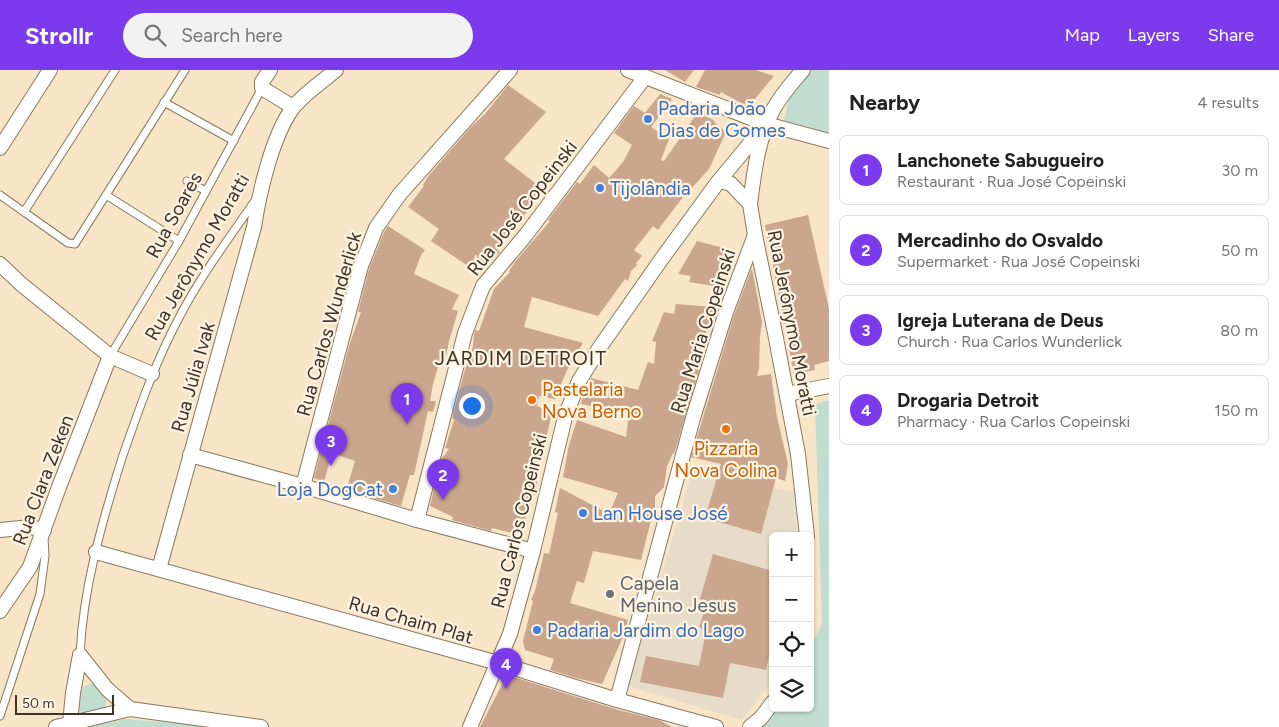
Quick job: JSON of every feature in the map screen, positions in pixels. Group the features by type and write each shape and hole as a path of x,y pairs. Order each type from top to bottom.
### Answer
{"street":[{"path":"0,148 50,70"},
{"path":"270,70 262,82 262,88 293,107"},
{"name":"Rua Jerônymo Moratti","path":"259,194 281,130 293,107 336,70"},
{"name":"Rua Carlos Wunderlick","path":"303,486 362,266 376,228 410,182 510,70"},
{"path":"628,70 766,124 829,141"},
{"path":"766,124 781,97 803,70"},
{"name":"Rua José Copeinski","path":"417,520 465,333 483,286 524,236 645,77"},
{"name":"Rua Jerônymo Moratti","path":"766,124 756,164 750,204 798,454 807,532"},
{"name":"Rua Carlos Copeinski","path":"470,727 510,634 533,551 565,417 579,381 638,291 724,183 766,124"},
{"path":"724,183 750,204"},
{"name":"Rua Júlia Ivak","path":"159,569 254,227 259,194"},
{"name":"Rua Maria Copeinski","path":"617,700 701,392 726,312 755,235"},
{"path":"0,264 21,284 110,356 152,374"},
{"name":"Rua Clara Zeken","path":"0,611 30,567 110,356"},
{"path":"787,394 829,386"},
{"path":"190,455 533,551"},
{"path":"0,530 30,527 44,530"},
{"name":"Rua Chaim Plat","path":"96,552 498,663 617,700 716,727"},
{"path":"80,655 107,689 130,709"},
{"name":"Rua Jerônymo Moratti","path":"63,725 73,693 80,655"},
{"path":"750,727 761,718 769,707"},
{"path":"63,725 130,709 261,727"}],"lane":[{"path":"24,212 115,70"},
{"path":"0,195 68,243 75,244 185,70"},
{"name":"Rua Soares","path":"110,356 179,241 262,88"},
{"path":"164,102 234,141"},
{"path":"188,181 206,191"},
{"name":"Rua Jerônymo Moratti","path":"80,655 82,623 96,552 114,483 152,374 181,314 259,194"},
{"path":"106,195 179,241"},
{"path":"0,716 40,594 45,556 44,530"}],"shaded area":[{"path":"693,470 794,492 797,532 769,532 769,685 742,720 628,686"}],"green space":[{"path":"808,70 829,70 829,137 807,126 783,122 789,99"},
{"path":"829,400 829,727 761,727 777,712 814,712 814,640 822,624 815,404"},
{"path":"89,684 98,686 104,692 106,704 104,709 85,715 77,708 80,689"},
{"path":"125,719 227,727 88,727"}],"building":[{"path":"665,70 694,70 685,82"},
{"path":"705,70 756,70 774,76 748,107 721,92 720,95 696,87"},
{"path":"508,85 546,112 504,159 544,190 497,250 500,252 476,275 477,255 475,255 471,268 431,241 439,229 408,207 424,186 429,175 471,127 485,114"},
{"path":"660,94 672,99 651,127 669,139 661,160 664,161 698,112 715,121 726,132 709,169 689,189 658,230 653,226 634,250 642,256 631,271 628,281 625,279 598,316 532,297 524,327 583,343 567,370 555,399 539,396 537,406 552,412 543,461 540,460 535,476 537,477 537,487 525,519 518,518 512,533 492,528 491,531 452,520 453,517 430,506 441,460 449,449 445,448 454,420 452,418 464,373 473,346 475,330 479,331 494,289 510,272 515,262 550,221 548,220 577,182 580,184 594,165 609,178 623,162 632,145 614,133 634,106 645,113"},
{"path":"808,215 829,309 829,361 814,365 815,370 794,374 765,225"},
{"path":"388,226 425,250 421,255 414,274 459,295 452,309 458,311 444,366 439,364 433,384 430,401 436,401 433,412 428,411 414,475 410,475 401,506 359,494 347,488 355,461 332,453 324,482 314,478 349,346 361,312 358,312 369,269"},
{"path":"697,241 728,249 728,258 720,287 689,282 691,276 678,274"},
{"path":"752,268 762,322 757,376 771,374 777,417 788,464 785,481 776,478 761,534 705,518 721,464 691,457 734,315"},
{"path":"676,304 714,307 699,354 703,355 702,360 674,454 667,466 664,487 655,496 655,513 650,524 641,560 593,551 584,583 577,581 570,603 628,620 622,639 602,684 576,678 550,670 554,659 525,650 523,641 533,601 531,600 544,553 549,554 558,513 555,512 560,488 609,514 618,493 563,477 569,445 577,420 626,437 629,414 581,404 583,395 591,378 638,390 648,362 654,364 656,342 652,341 664,312 674,314"},
{"path":"713,554 769,570 769,656 766,670 730,663 723,698 640,682 646,656 699,666 706,631 699,627 708,601 700,599"},
{"path":"507,675 618,710 659,720 672,727 480,727"}],"place":[{"name":"Padaria João Dias de Gomes","path":"648,119"},
{"name":"Tijolândia","path":"600,188"},
{"name":"Pastelaria Nova Berno","path":"532,400"},
{"name":"Lanchonete Sabugueiro","path":"407,424"},
{"name":"Pizzaria Nova Colina","path":"726,429"},
{"name":"Igreja Luterana de Deus","path":"331,466"},
{"name":"Loja DogCat","path":"393,489"},
{"name":"Mercadinho do Osvaldo","path":"443,500"},
{"name":"Lan House José","path":"583,513"},
{"name":"Capela Menino Jesus","path":"610,594"},
{"name":"Padaria Jardim do Lago","path":"537,630"},
{"name":"Drogaria Detroit","path":"506,689"}],"district":[{"name":"JARDIM DETROIT","path":"521,358"}]}
